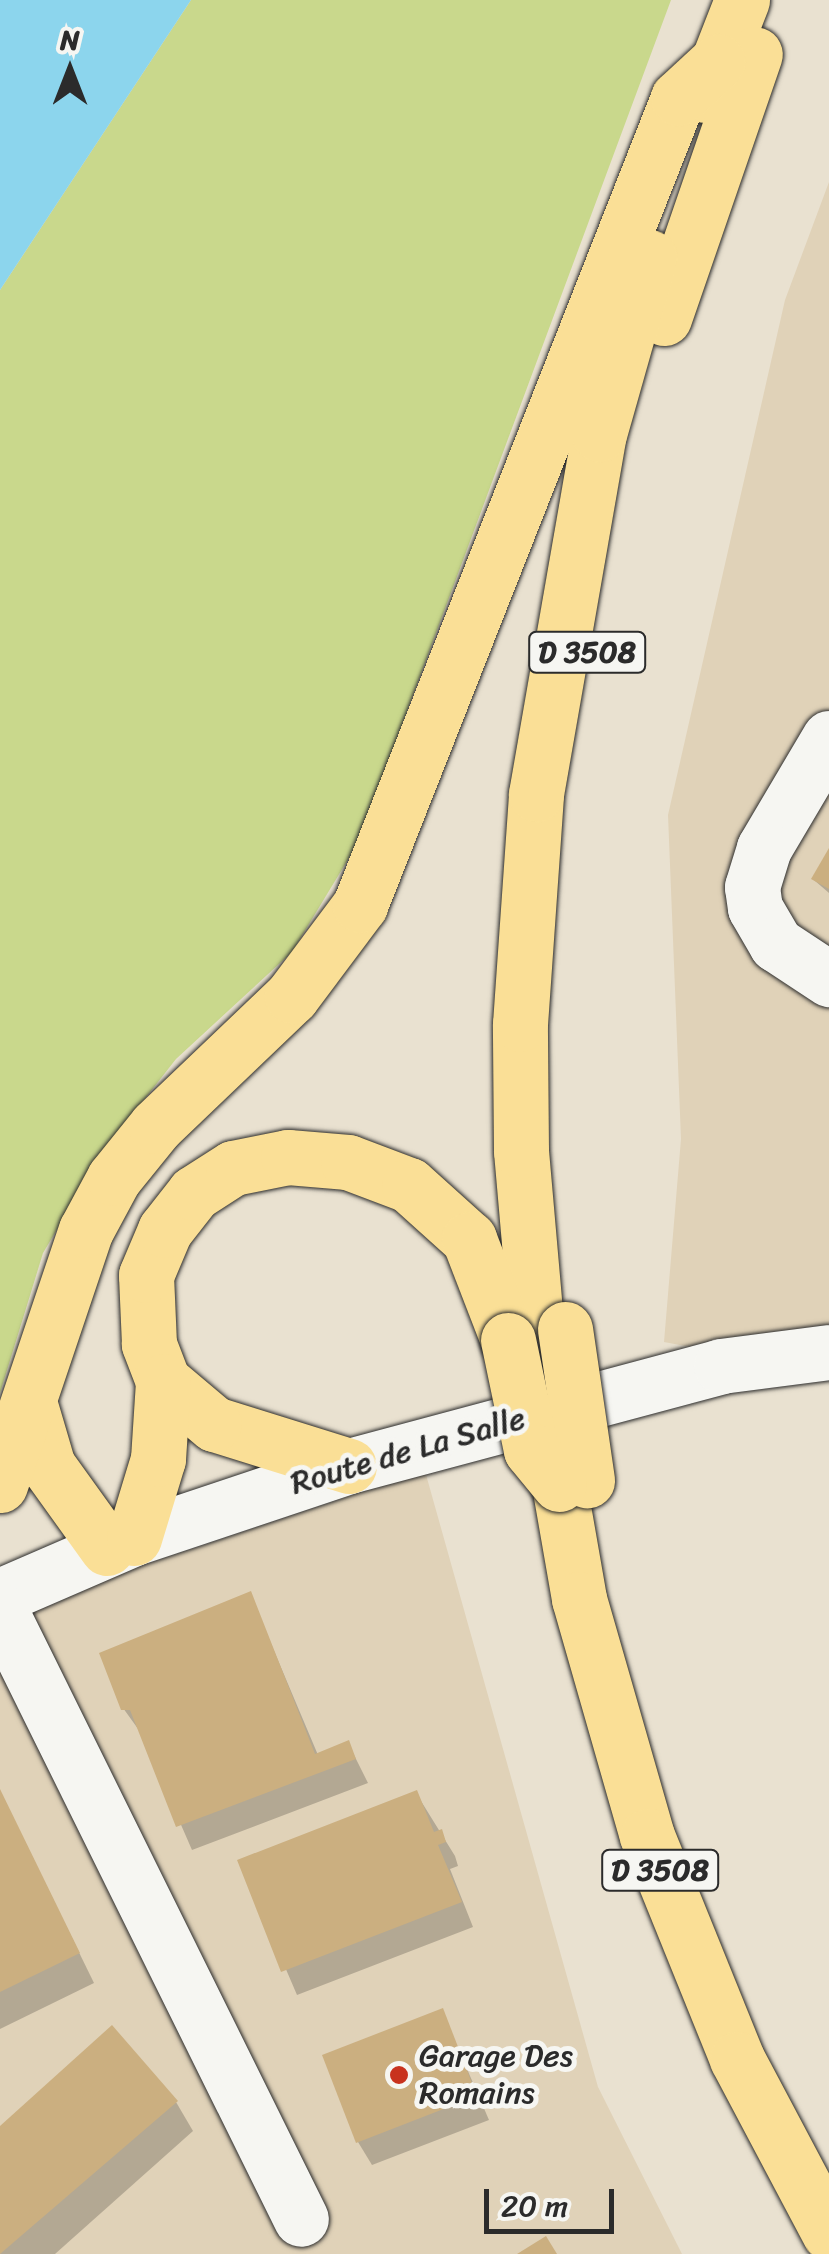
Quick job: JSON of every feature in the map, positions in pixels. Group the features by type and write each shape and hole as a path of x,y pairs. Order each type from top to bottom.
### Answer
{"highway":[{"name":"D 3508","path":"742,0 654,236 599,434 550,688 524,912 521,1151 537,1335 573,1482 687,1857 737,1984 829,2171"},
{"name":"D 3508","path":"537,1335 551,1139 552,1020 583,672 627,448 680,263 776,0"},
{"path":"0,1485 86,1230 114,1178 156,1126 292,996 360,906 678,98 718,61"},
{"path":"30,1405 48,1466 121,1543 158,1459 163,1381 144,1310 146,1275 165,1230 194,1193 233,1168 288,1157 348,1162 435,1202 537,1335"},
{"path":"163,1381 214,1424 349,1466"},
{"name":"D 3508","path":"573,1482 579,1599 647,1836 737,2059 829,2233"}],"street":[{"path":"829,738 764,848 752,888 755,908 776,944 829,979"},
{"name":"Route de La Salle","path":"0,1596 121,1543 349,1466 721,1366 829,1352"},
{"path":"0,1610 301,2219"}],"shaded area":[{"path":"829,182 829,1373 664,1342 681,1139 668,815 785,300"},
{"path":"425,1471 598,2087 682,2254 0,2254 0,1626 63,1592"}],"green space":[{"path":"191,0 671,0 358,843 292,952 176,1059 103,1152 43,1253 0,1393 0,290"}],"water":[{"path":"0,0 191,0 0,290"}],"building":[{"path":"829,848 829,889 811,879"},
{"path":"251,1591 315,1754 349,1740 356,1759 176,1827 130,1710 121,1710 99,1653"},
{"path":"0,1789 80,1953 0,1992"},
{"path":"417,1790 434,1832 442,1829 446,1842 438,1845 462,1902 281,1972 237,1860"},
{"name":"Garage Des Romains","path":"443,2008 477,2096 356,2143 322,2055"},
{"path":"112,2025 178,2101 0,2254 0,2126"},
{"path":"546,2236 557,2254 517,2254"}],"place":[{"name":"Garage Des Romains","path":"399,2075"}]}
